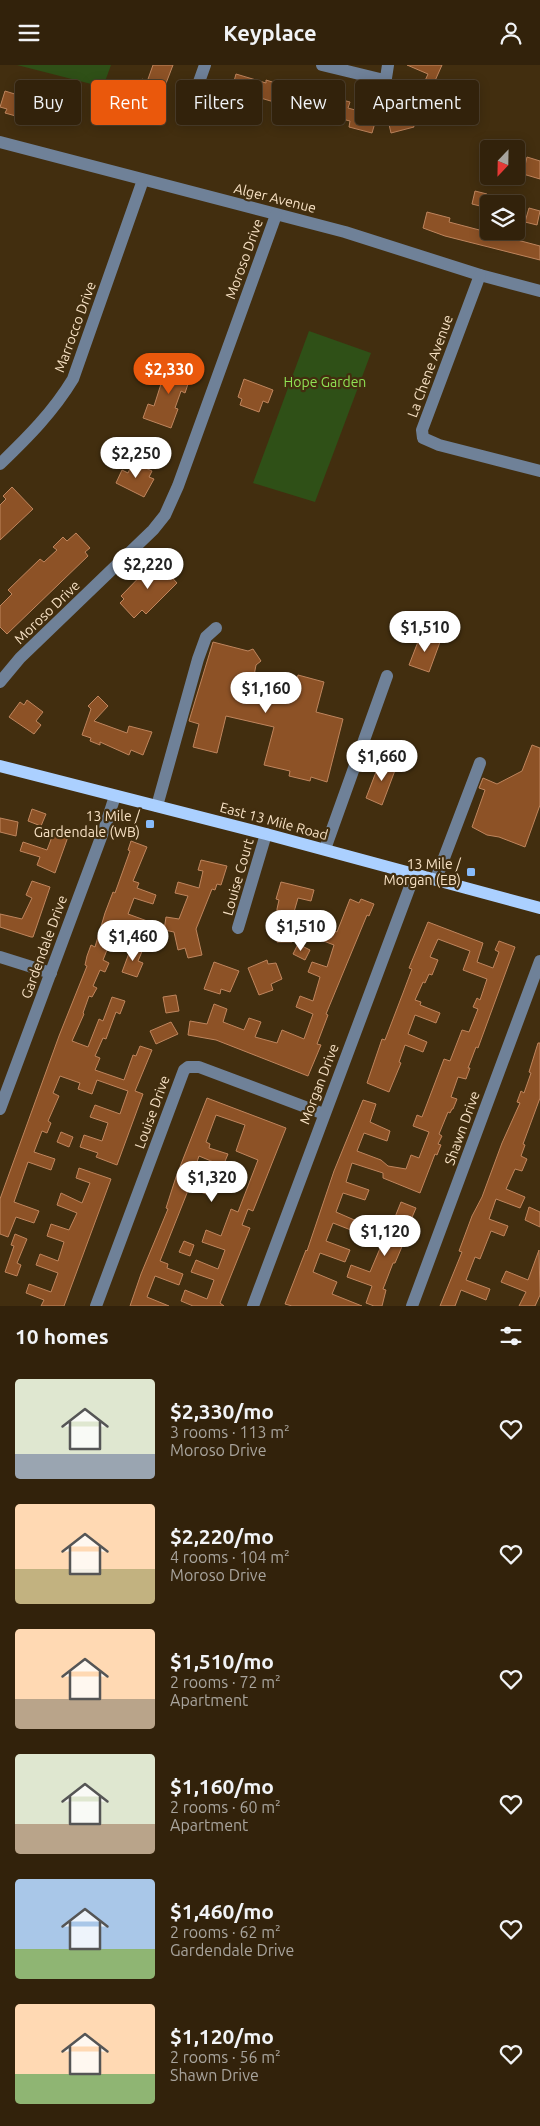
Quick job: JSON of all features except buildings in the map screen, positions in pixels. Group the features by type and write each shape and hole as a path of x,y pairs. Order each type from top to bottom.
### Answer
{"main road":[{"name":"East 13 Mile Road","path":"0,766 325,849 540,908"}],"street":[{"path":"200,80 205,65"},
{"path":"322,65 384,80 388,65"},
{"name":"Alger Avenue","path":"1,146 143,179 345,232 480,275 540,291"},
{"name":"Marrocco Drive","path":"0,464 40,426 73,379 143,179"},
{"name":"Moroso Drive","path":"0,682 20,658 153,530 165,515 178,486 276,215"},
{"name":"La Chene Avenue","path":"480,275 422,430 424,438 439,445 540,471"},
{"path":"157,806 198,659 206,637 216,628"},
{"path":"325,849 387,676"},
{"path":"436,879 480,763"},
{"name":"Gardendale Drive","path":"0,1109 106,824 115,795"},
{"name":"Louise Court","path":"238,928 266,834"},
{"name":"Morgan Drive","path":"253,1306 415,873"},
{"path":"0,957 51,973"},
{"name":"Shawn Drive","path":"412,1306 540,961"},
{"name":"Louise Drive","path":"96,1306 184,1070 188,1067 199,1067 324,1114"}],"green space":[{"path":"17,65 111,65 106,80 91,80 91,84"},
{"name":"Hope Garden","path":"309,331 371,353 315,502 253,483"}],"place":[{"name":"13 Mile / Gardendale (WB)","path":"150,824"},
{"name":"13 Mile / Morgan (EB)","path":"471,872"}]}
